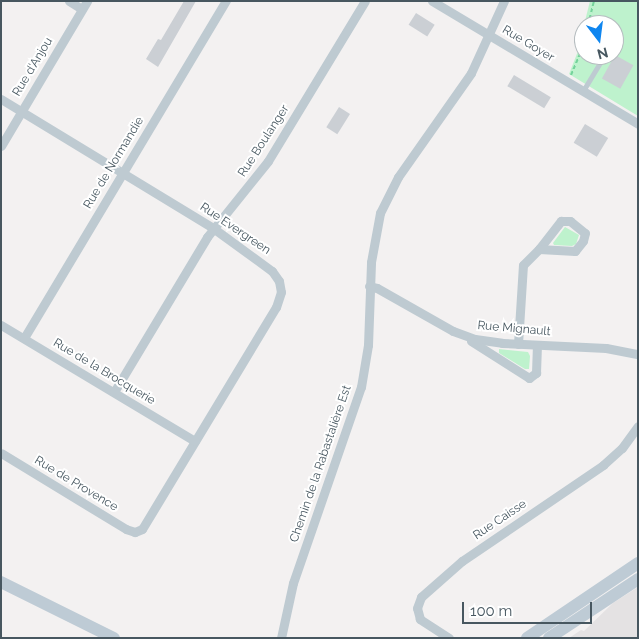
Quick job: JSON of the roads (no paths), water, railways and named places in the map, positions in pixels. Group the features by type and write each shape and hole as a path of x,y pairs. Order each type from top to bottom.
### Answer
{"street":[{"path":"69,1 85,5"},
{"name":"Rue de Normandie","path":"24,338 226,1"},
{"name":"Rue Boulanger","path":"114,392 213,228 260,173 365,1"},
{"name":"Rue Goyer","path":"432,1 638,124"},
{"name":"Chemin de la Rabastalière Est","path":"281,638 296,574 361,387 368,345 369,286 375,233 386,199 402,171 466,82 504,1"},
{"name":"Rue d'Anjou","path":"1,146 85,5"},
{"name":"Rue Evergreen","path":"1,99 213,228 272,271 279,281 280,296 275,310 151,517 138,531"},
{"path":"518,344 521,270 526,260 539,250 563,220 570,221 585,232 584,240 574,251 539,250"},
{"name":"Rue Mignault","path":"369,286 377,288 464,336 492,342 606,348 638,354"},
{"name":"Rue de la Brocquerie","path":"1,325 195,441"},
{"path":"464,336 529,378 536,373 537,345"},
{"name":"Rue Caisse","path":"449,638 420,620 416,608 422,595 469,556 603,465 622,448 638,426"},
{"name":"Rue de Provence","path":"1,453 126,529 138,531"},
{"path":"527,638 638,563"},
{"path":"549,638 638,579"},
{"path":"1,582 114,638"}],"lane":[{"path":"583,91 599,65"}]}
